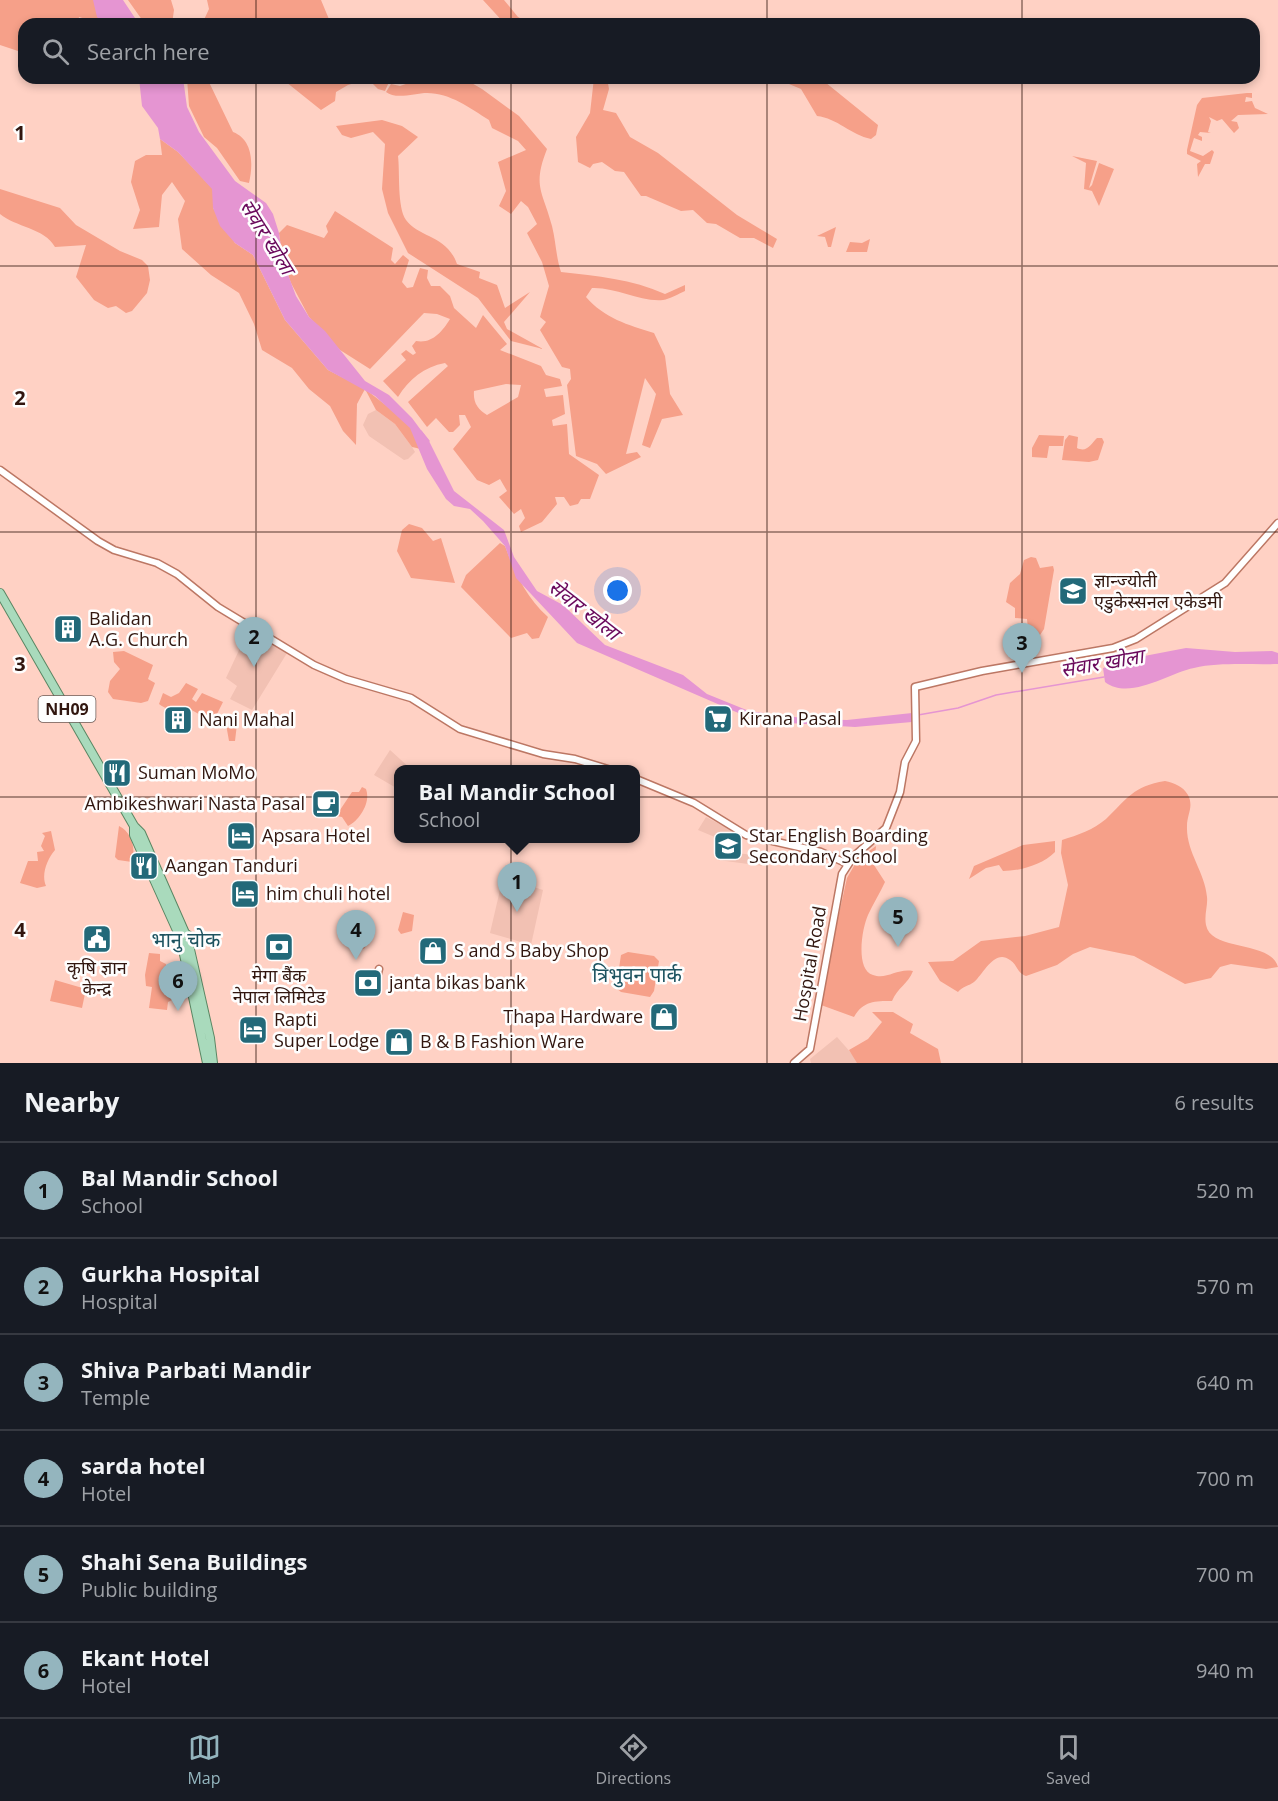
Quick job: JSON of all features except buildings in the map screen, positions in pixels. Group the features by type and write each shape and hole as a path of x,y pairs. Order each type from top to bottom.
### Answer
{"main road":[{"name":"NH09","path":"0,593 134,826 141,833 182,935 192,938 185,945"},
{"name":"NH09","path":"185,945 207,1063"},
{"name":"NH09","path":"185,945 210,1038 213,1063"}],"street":[{"path":"0,470 98,541 114,550 157,563 177,574 218,607 314,665 346,679 411,698 460,729 543,754 595,765"},
{"path":"640,781 694,803 746,835 821,852 848,864 886,828 900,792 905,762 916,741 915,687 1113,648 1136,639 1225,583 1278,523"},
{"name":"Hospital Road","path":"794,1063 810,1049 842,874 848,864"},
{"path":"377,977 379,969"}],"shaded area":[{"path":"0,0 95,0 100,18 18,18 18,51 0,45"},
{"path":"128,0 171,0 174,10 173,18 141,18"},
{"path":"207,0 321,0 328,18 205,18 209,9"},
{"path":"483,0 504,0 520,18 500,18"},
{"path":"187,84 210,84 233,132 245,141 248,147 251,162 249,183 240,181 217,148 204,137 189,106"},
{"path":"288,84 351,84 336,92 335,101 321,110"},
{"path":"373,84 388,84 385,91"},
{"path":"391,84 400,86 406,84 473,84 519,116 547,149 540,172 540,189 552,226 561,272 627,282 665,294 685,285 685,291 663,300 645,299 601,288 592,288 586,297 609,316 654,333 665,356 670,394 683,415 662,419 650,448 642,445 656,394 645,378 626,454 637,452 641,457 606,474 597,464 576,456 567,385 571,379 570,369 562,367 540,330 546,322 540,317 549,286 542,262 527,233 537,224 528,207 521,201 511,214 499,206 506,191 498,162 526,150 518,141 492,128 489,120 452,98 422,93 395,96 386,92"},
{"path":"593,84 608,84 609,89 603,110 616,113 630,137 658,153 737,215 777,239 773,248 754,238 740,238 716,224 707,223 693,210 681,211 641,196 624,172 615,171 602,162 593,164 590,168 578,162 576,137 590,113"},
{"path":"789,84 827,84 878,125 876,135 871,139 864,137 831,120 817,116 801,89"},
{"path":"1252,93 1252,98 1246,97 1245,102 1252,101 1255,108 1268,114 1238,115 1231,121 1237,122 1239,128 1234,133 1222,119 1217,121 1209,117 1211,121 1208,132 1211,133 1200,132 1198,135 1202,137 1202,141 1194,138 1190,151 1203,156 1212,150 1214,152 1210,164 1205,164 1198,177 1197,164 1201,161 1187,154 1197,105 1202,98"},
{"path":"382,120 402,126 418,137 398,156 401,207 406,220 447,247 457,264 480,272 479,278 497,285 505,308 530,292 504,322 507,329 543,349 511,341 478,298 408,253 388,213 382,189 385,144 373,132 351,138 342,135 336,126"},
{"path":"160,139 178,152 213,189 213,208 235,243 253,255 285,320 328,370 365,389 357,404 356,445 343,431 330,406 309,389 292,368 262,350 254,324 239,293 211,275 182,249 178,219 185,201 172,182 162,195 159,227 133,229 140,210 131,182 135,161 146,155 162,155"},
{"path":"1072,156 1097,161 1089,188 1099,163 1114,169 1099,206 1092,191 1084,189 1086,163"},
{"path":"0,189 60,208 76,225 120,251 142,260 148,266 150,280 147,293 132,311 126,313 116,306 108,308 94,300 76,277 86,245 55,247 44,236 6,218 0,214"},
{"path":"335,211 393,248 391,260 395,264 403,255 409,260 402,282 407,288 413,287 420,268 428,270 427,278 431,286 440,286 450,296 454,308 476,328 483,315 507,344 500,350 541,366 546,375 560,379 562,386 544,389 546,397 563,395 565,414 552,420 553,426 567,424 569,454 599,475 590,499 581,499 578,504 570,506 564,497 555,497 557,504 542,522 521,532 519,526 525,518 521,509 514,514 499,497 507,491 500,479 489,485 477,480 453,449 471,427 465,415 459,415 460,425 453,432 449,432 436,418 427,427 408,402 448,366 445,363 424,371 412,379 398,397 383,381 406,360 401,354 406,350 413,355 416,353 412,346 416,341 432,339 450,319 437,314 424,313 370,369 340,350 309,317 291,283 283,261 279,233 287,225 324,238 328,232 326,226","holes":["506,384 521,385 518,397 487,415 475,402 474,391"]},
{"path":"836,227 831,247 828,247 825,237 817,236"},
{"path":"870,239 867,252 846,252 850,242 862,243"},
{"path":"365,389 411,428 421,449 412,447 395,424 376,410"},
{"path":"376,410 395,424 412,447 415,452 408,459 404,460 369,436 363,425 368,414"},
{"path":"1039,435 1064,436 1063,446 1049,446 1047,458 1032,457 1032,448"},
{"path":"1069,435 1078,437 1077,448 1080,449 1088,447 1097,438 1102,438 1104,442 1098,460 1089,462 1062,460 1065,440"},
{"path":"409,524 422,528 433,541 441,538 455,583 411,578 397,551 402,530"},
{"path":"500,543 505,546 527,593 548,617 539,638 532,639 527,633 511,638 461,587 466,575"},
{"path":"1031,557 1036,558 1040,568 1053,566 1054,570 1044,629 1040,635 1028,629 1027,619 1015,618 1015,608 1006,602 1010,583 1020,574 1024,560"},
{"path":"254,632 287,653 252,710 230,699 237,686 226,678 247,633"},
{"path":"124,651 153,665 148,679 155,683 148,701 141,703 113,699 108,692 110,681 120,669 114,662 113,652"},
{"path":"186,683 198,689 192,699 196,702 202,693 223,702 217,714 237,724 235,741 229,741 226,724 213,722 188,708 174,711 159,704 163,693 171,697 179,693"},
{"path":"390,750 407,765 394,765 394,787 374,775"},
{"path":"1165,781 1181,787 1190,799 1187,835 1206,888 1206,925 1210,933 1218,939 1264,953 1273,959 1278,967 1266,969 1231,964 1220,967 1211,978 1185,984 1134,956 1090,947 1073,954 1057,965 1026,976 1010,960 999,957 974,982 958,992 940,981 928,962 953,961 981,941 1025,936 1059,927 1068,885 1061,853 1062,840 1085,832 1101,823 1138,790"},
{"path":"362,787 366,789 366,805 360,815 348,826 342,817 336,816 352,792 359,792"},
{"name":"Star English Boarding Secondary School","path":"706,817 741,835 737,853 761,856 763,866 718,860 717,838 698,830"},
{"path":"119,826 127,832 132,841 132,862 118,860 115,857"},
{"path":"51,831 55,850 46,867 44,877 46,886 37,888 20,883 28,861 38,861 37,852 44,851 41,846 45,836 42,833"},
{"path":"1055,841 1055,852 1037,864 1003,871 999,865 986,868 969,879 974,866 1023,845"},
{"path":"876,846 874,865 885,882 866,921 861,948 864,965 867,972 878,976 913,971 892,1001 865,1005 854,1017 821,1005 824,981 847,878 858,859"},
{"path":"503,877 543,890 531,945 490,933"},
{"path":"403,912 414,915 412,931 401,934 398,930"},
{"path":"365,928 367,939 365,948 354,953 350,945 359,931"},
{"name":"त्रिभुवन पार्क","path":"628,952 654,956 659,961 654,991 650,997 621,992 616,988 621,955"},
{"path":"149,953 160,954 160,961 166,964 166,973 173,979 174,999 168,1002 167,1010 149,1008 152,987 146,986 145,975"},
{"path":"55,980 86,989 82,1008 50,1001"},
{"path":"872,1012 893,1012 913,1024 910,1033 938,1049 941,1063 857,1063 849,1050 868,1039 882,1022"},
{"path":"837,1037 860,1063 811,1063 810,1059"}],"water":[{"path":"93,0 123,0 135,18 98,18"},
{"path":"140,84 184,84 187,107 199,132 235,181 266,203 273,214 279,233 283,261 296,296 309,317 325,331 365,381 389,395 412,418 429,441 454,491 504,530 514,557 537,591 563,605 605,645 683,675 707,694 749,711 810,719 847,720 912,713 912,722 855,727 772,722 743,715 577,643 516,578 505,546 483,521 470,509 454,506 446,499 427,469 410,428 375,396 328,370 285,320 253,255 235,243 220,226 213,208 212,189 178,152 160,139 158,128 142,106"},
{"path":"1186,648 1235,652 1272,651 1278,653 1278,664 1204,666 1126,689 1105,682 1103,668 1139,657"}],"waterway":[{"name":"सेवार खोला","path":"421,431 429,441"},
{"name":"सेवार खोला","path":"918,715 958,708 996,695 1104,677"}],"place":[{"name":"ज्ञान्ज्योती एडुकेस्सनल एकेडमी","path":"1073,591"},
{"name":"Balidan A.G. Church","path":"68,629"},
{"name":"Gurkha Hospital","path":"254,667"},
{"name":"Shiva Parbati Mandir","path":"1022,673"},
{"name":"Kirana Pasal","path":"718,719"},
{"name":"Nani Mahal","path":"178,720"},
{"name":"Suman MoMo","path":"117,773"},
{"name":"Ambikeshwari Nasta Pasal","path":"326,804"},
{"name":"Apsara Hotel","path":"241,836"},
{"name":"Star English Boarding Secondary School","path":"728,846"},
{"name":"Aangan Tanduri","path":"144,866"},
{"name":"him chuli hotel","path":"245,894"},
{"name":"Bal Mandir School","path":"517,912"},
{"name":"कृषि ज्ञान केन्द्र","path":"97,939"},
{"name":"मेगा बैंक नेपाल लिमिटेड","path":"279,947"},
{"name":"Shahi Sena Buildings","path":"898,947"},
{"name":"S and S Baby Shop","path":"433,951"},
{"name":"sarda hotel","path":"356,960"},
{"name":"janta bikas bank","path":"368,983"},
{"name":"Ekant Hotel","path":"178,1011"},
{"name":"Thapa Hardware","path":"664,1017"},
{"name":"Rapti Super Lodge","path":"253,1030"},
{"name":"B & B Fashion Ware","path":"399,1042"}],"district":[{"name":"भानु चोक","path":"186,940"},
{"name":"त्रिभुवन पार्क","path":"637,975"}]}
